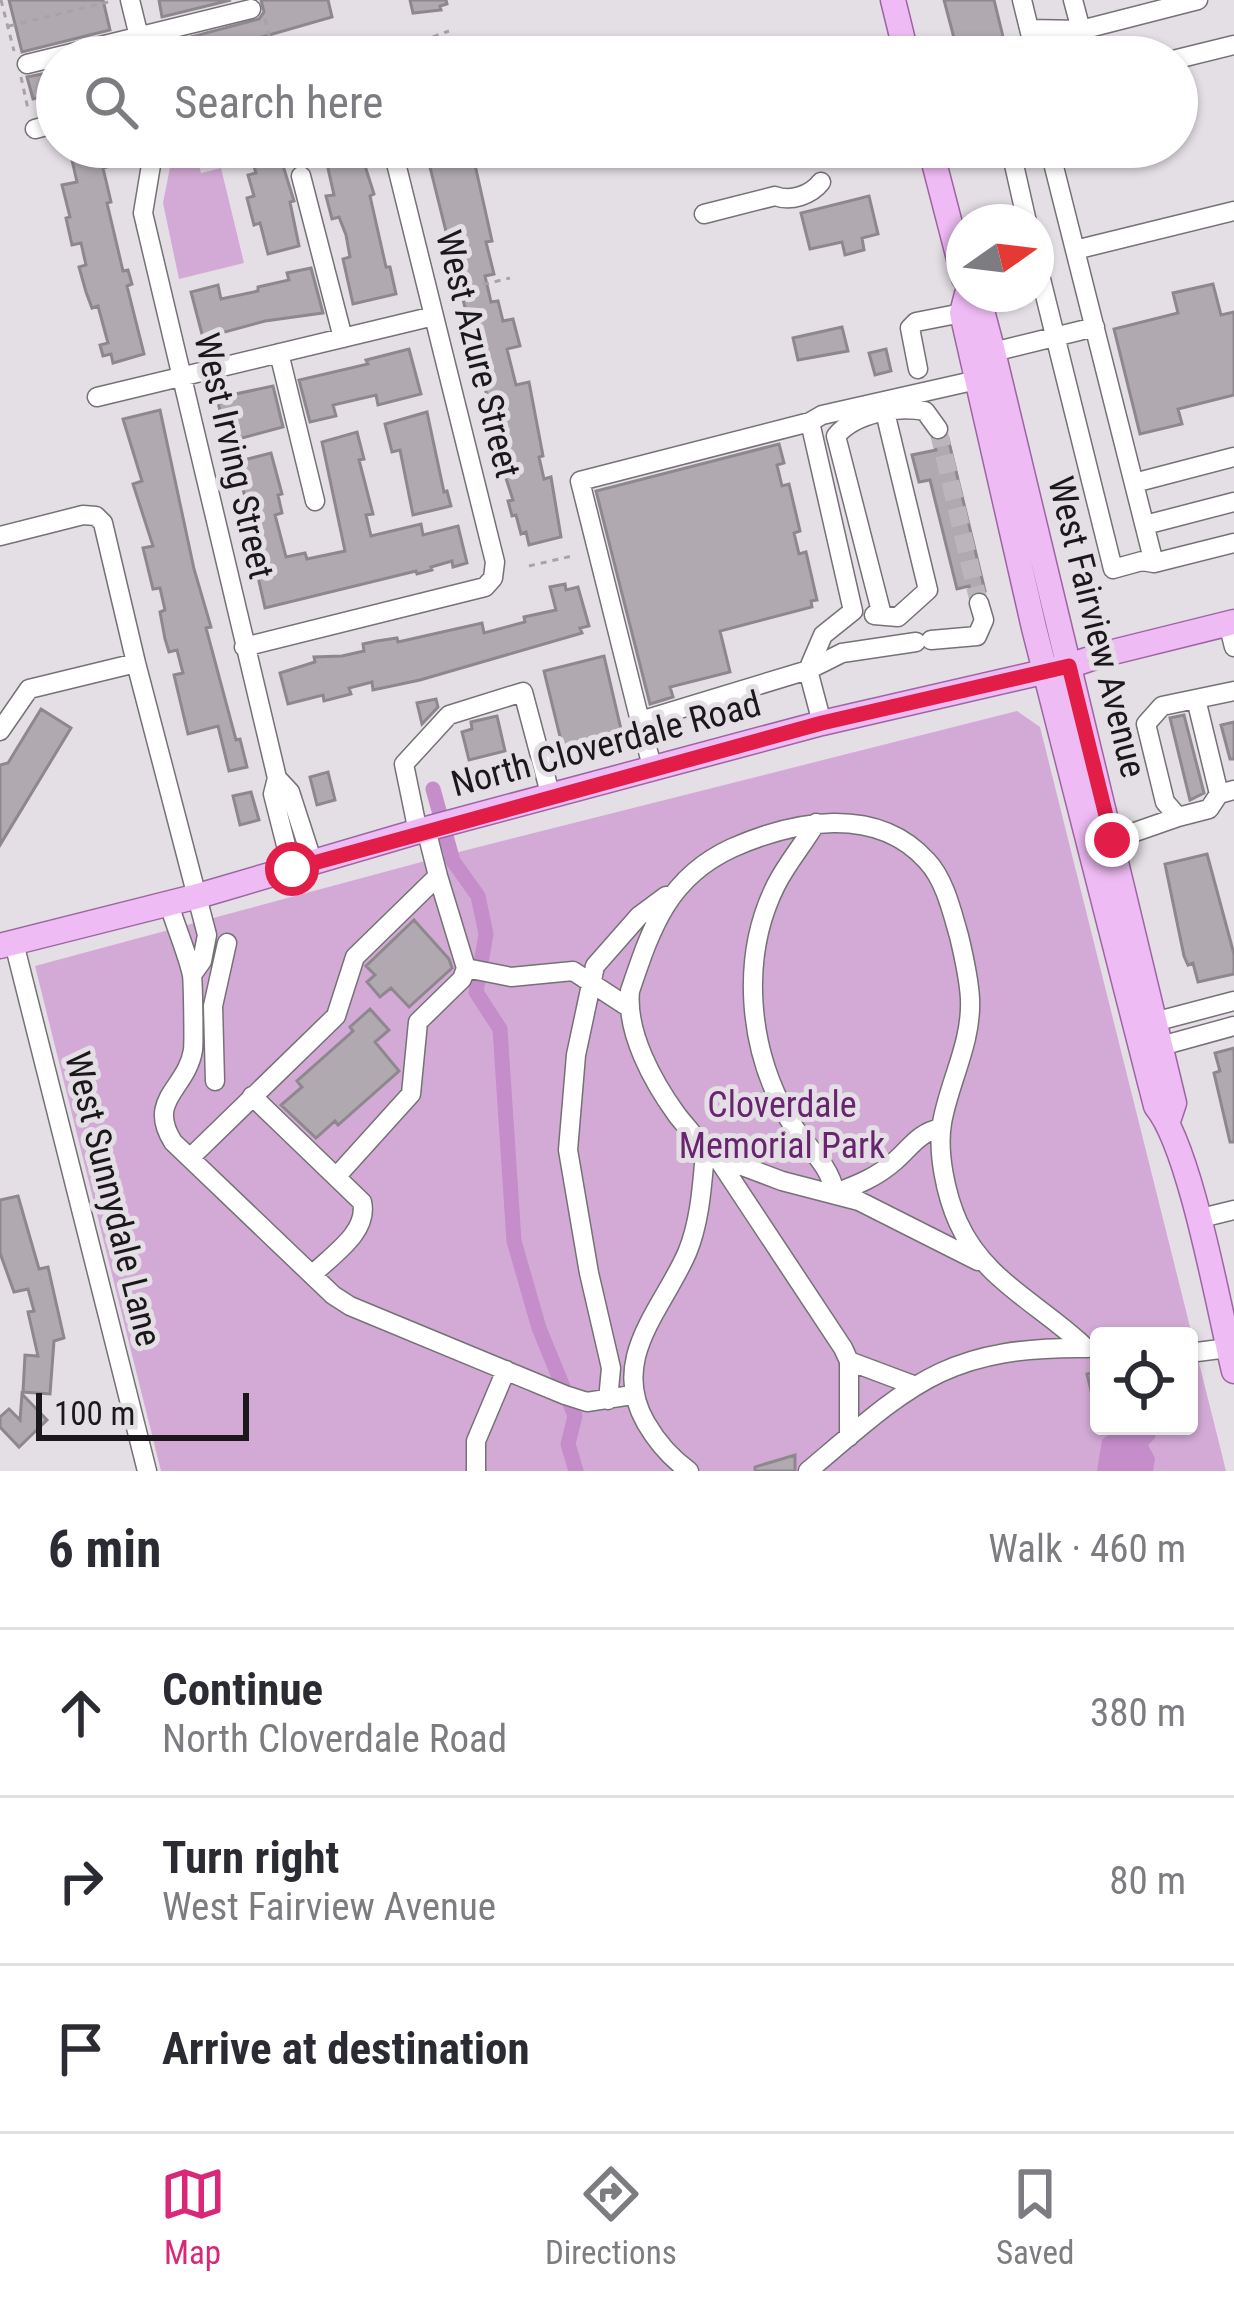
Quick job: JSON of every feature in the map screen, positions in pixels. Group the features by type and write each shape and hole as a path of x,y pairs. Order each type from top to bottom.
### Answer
{"main road":[{"path":"893,0 902,36"},
{"path":"935,168 946,209"},
{"name":"West Fairview Avenue","path":"968,312 977,380 1057,668 1112,840 1174,1103 1168,1121"},
{"name":"West Fairview Avenue","path":"982,312 1156,1106 1168,1121 1231,1360"},
{"name":"North Cloverdale Road","path":"7,944 169,904 822,723 1101,655 1232,631"}],"street":[{"path":"130,0 139,36"},
{"path":"1022,0 1031,36"},
{"path":"1073,0 1081,31"},
{"path":"1029,29 1081,31 1198,0"},
{"path":"143,36 256,8"},
{"path":"1198,54 1234,45"},
{"path":"27,64 36,62"},
{"name":"West Irving Street","path":"150,168 143,213 277,778 273,794 302,866"},
{"name":"West Azure Street","path":"244,647 485,587 493,578 496,562 397,168"},
{"path":"1015,168 1023,204"},
{"path":"1054,168 1154,563"},
{"path":"302,176 343,338"},
{"path":"704,214 776,196 785,200 814,191 821,182"},
{"path":"1075,250 1234,211"},
{"path":"917,369 910,328 946,309"},
{"path":"1048,312 1113,569 1234,543"},
{"path":"97,397 434,316"},
{"path":"993,352 1095,327"},
{"path":"279,353 315,501"},
{"path":"653,770 580,481 822,415 977,380"},
{"path":"882,615 836,436 848,421 908,408 925,411 938,429"},
{"path":"822,723 808,670 823,635 853,611 898,616 928,590 885,412"},
{"path":"810,422 853,611"},
{"path":"1134,483 1234,458"},
{"path":"825,493 849,487"},
{"path":"1144,524 1234,502"},
{"path":"0,536 83,515 96,516 103,524 197,896 207,949 192,975"},
{"path":"640,721 808,670 842,653 977,635 984,620 979,603"},
{"path":"0,731 29,689 136,663"},
{"path":"1178,817 1166,802 1146,724 1162,706 1234,691"},
{"path":"336,1177 411,1094 418,1022 462,979 466,968 404,764 449,715 523,692 551,797"},
{"path":"1112,840 1209,809 1226,792 1196,699"},
{"path":"608,1400 611,1368 568,1150 577,1054 595,965 618,937 723,852 786,827 850,823 877,829 929,862 942,886 967,968 971,1003 940,1128 949,1195 982,1264"},
{"path":"816,824 775,887 763,916 752,989 754,1018 773,1086 788,1118 830,1170 835,1192"},
{"path":"190,1158 336,1016 355,956 438,875"},
{"path":"628,1006 643,953 670,893"},
{"path":"169,904 192,975 193,1051 162,1112 164,1128 190,1158 350,1306 586,1402 632,1395"},
{"path":"215,1081 213,1006 227,943"},
{"name":"West Sunnydale Lane","path":"7,944 147,1471"},
{"path":"466,968 511,977 573,970 628,1006 660,1092 711,1155 849,1361 849,1437"},
{"path":"1157,1034 1234,1001"},
{"path":"1157,1034 1234,1026"},
{"path":"253,1096 362,1202 364,1219 312,1275"},
{"path":"835,1192 862,1184 892,1164 919,1137 940,1128"},
{"path":"711,1155 782,1181 835,1192 907,1223 982,1264 1090,1346"},
{"path":"688,1471 658,1442 632,1395 646,1325 688,1252 711,1155"},
{"path":"1197,1220 1234,1210"},
{"path":"808,1471 913,1385 950,1365 1006,1350 1090,1348"},
{"path":"1198,1354 1231,1360"},
{"path":"849,1361 913,1385"},
{"path":"476,1471 476,1441 506,1370"}],"path":[{"path":"8,26 112,2"},
{"path":"256,8 267,36"},
{"path":"438,36 449,32"},
{"path":"440,295 510,278"},
{"path":"529,566 572,556"}],"green space":[{"path":"170,168 200,168 201,173 221,168 244,263 179,279 163,203"},
{"name":"Cloverdale Memorial Park","path":"1017,711 1040,727 1190,1327 1090,1327 1090,1435 1198,1435 1198,1359 1226,1471 161,1471 35,966 455,853"}],"shaded area":[{"path":"1108,1435 1155,1435 1148,1445 1155,1458 1153,1471 1097,1471 1102,1440"}],"building":[{"path":"9,0 103,0 110,30 86,36 36,36 36,48 22,52"},
{"path":"159,0 231,0 162,17"},
{"path":"261,0 328,0 332,17 266,36 195,36 259,19 264,12"},
{"path":"410,0 446,0 447,4 441,10 413,13"},
{"path":"944,0 994,0 1003,36 953,36"},
{"path":"36,75 36,98 33,99 27,77"},
{"path":"74,168 103,168 111,202 107,203 123,271 128,270 132,284 127,286 144,354 113,363 111,354 103,356 100,345 108,343 98,306 92,308 79,267 86,265 81,243 72,245 66,218 70,217 62,185 77,182"},
{"path":"254,168 284,168 294,201 290,202 299,246 268,254 247,198 254,196 248,175 256,173"},
{"path":"328,168 366,168 396,294 353,304 343,259 350,257 346,235 339,217 332,219 326,196 334,195"},
{"path":"430,168 476,168 492,241 486,242 494,274 485,276 491,302 498,301 503,321 513,319 520,346 507,349 516,385 529,382 543,456 539,457 544,479 551,477 561,537 529,545 526,532 521,534 508,501 513,500 493,438"},
{"path":"869,196 878,234 862,238 864,250 845,255 842,242 810,249 801,213"},
{"path":"311,268 323,313 265,321 203,338 191,292 218,285 221,299 258,291 258,287 289,280 287,273"},
{"path":"1213,284 1221,315 1234,312 1234,395 1178,409 1182,424 1140,434 1114,329 1178,313 1173,293"},
{"path":"842,327 848,351 798,360 793,338"},
{"path":"409,349 421,394 378,405 376,395 333,405 336,416 310,422 299,380"},
{"path":"886,349 891,371 875,375 869,353"},
{"path":"273,386 283,427 227,442 217,398"},
{"path":"160,410 211,627 206,628 247,767 229,771 218,726 188,734 174,675 183,673 177,650 169,652 160,588 153,589 143,548 153,546 133,484 142,481 123,419"},
{"path":"427,412 451,506 413,515 400,450 392,452 385,424"},
{"path":"357,432 373,514 366,515 371,536 421,524 423,535 458,526 467,563 453,567 452,561 417,574 265,608 251,546 255,545 254,532 236,462 271,453 282,494 278,495 282,513 275,515 286,557 305,553 307,559 345,551 322,442"},
{"path":"948,438 985,591 971,592 969,586 957,589 930,480 919,482 912,455 936,450 934,442"},
{"path":"779,444 784,463 777,465 782,486 789,484 800,531 794,533 799,554 806,552 817,600 811,601 812,607 720,631 730,672 670,687 673,697 650,704 596,491"},
{"path":"565,584 566,590 578,587 589,626 580,628 582,633 420,680 373,690 372,682 349,688 351,694 288,704 280,673 315,662 314,657 342,656 364,651 363,644 397,638 398,642 482,623 484,633 525,622 524,617 556,610 550,587"},
{"path":"604,656 623,738 564,753 544,671"},
{"path":"436,699 438,707 422,724 417,703"},
{"path":"41,709 71,728 0,845 0,765 8,763"},
{"path":"1184,715 1204,793 1190,800 1170,718"},
{"path":"497,716 505,751 469,760 462,732 472,729 471,722"},
{"path":"1234,722 1234,759 1230,759 1221,725"},
{"path":"328,772 335,800 317,805 310,777"},
{"path":"251,792 259,820 240,825 233,796"},
{"path":"1207,854 1234,954 1234,974 1198,982 1193,963 1188,965 1184,956 1165,864"},
{"path":"414,920 452,968 409,1007 391,988 380,997 367,982 375,975 366,966"},
{"path":"370,1009 389,1030 375,1042 399,1071 338,1125 335,1121 316,1138 281,1105 302,1087 297,1081 353,1031 350,1027"},
{"path":"1234,1048 1234,1142 1230,1142 1214,1073 1220,1071 1215,1053"},
{"path":"18,1196 39,1269 48,1267 64,1338 54,1341 50,1394 23,1392 25,1355 38,1356 28,1312 34,1311 28,1289 14,1292 0,1253 0,1200"},
{"path":"22,1394 47,1420 19,1447 0,1427 0,1417 9,1409 20,1420"},
{"path":"795,1455 795,1471 755,1471 755,1467"}],"waterway":[{"path":"433,789 453,861 478,896 486,934 476,992 500,1029 514,1241 539,1328 575,1416 568,1444 576,1471"}],"tunnel":[{"path":"938,429 979,603"}],"route":[{"path":"292,869 822,723 1069,666 1112,840"}]}
